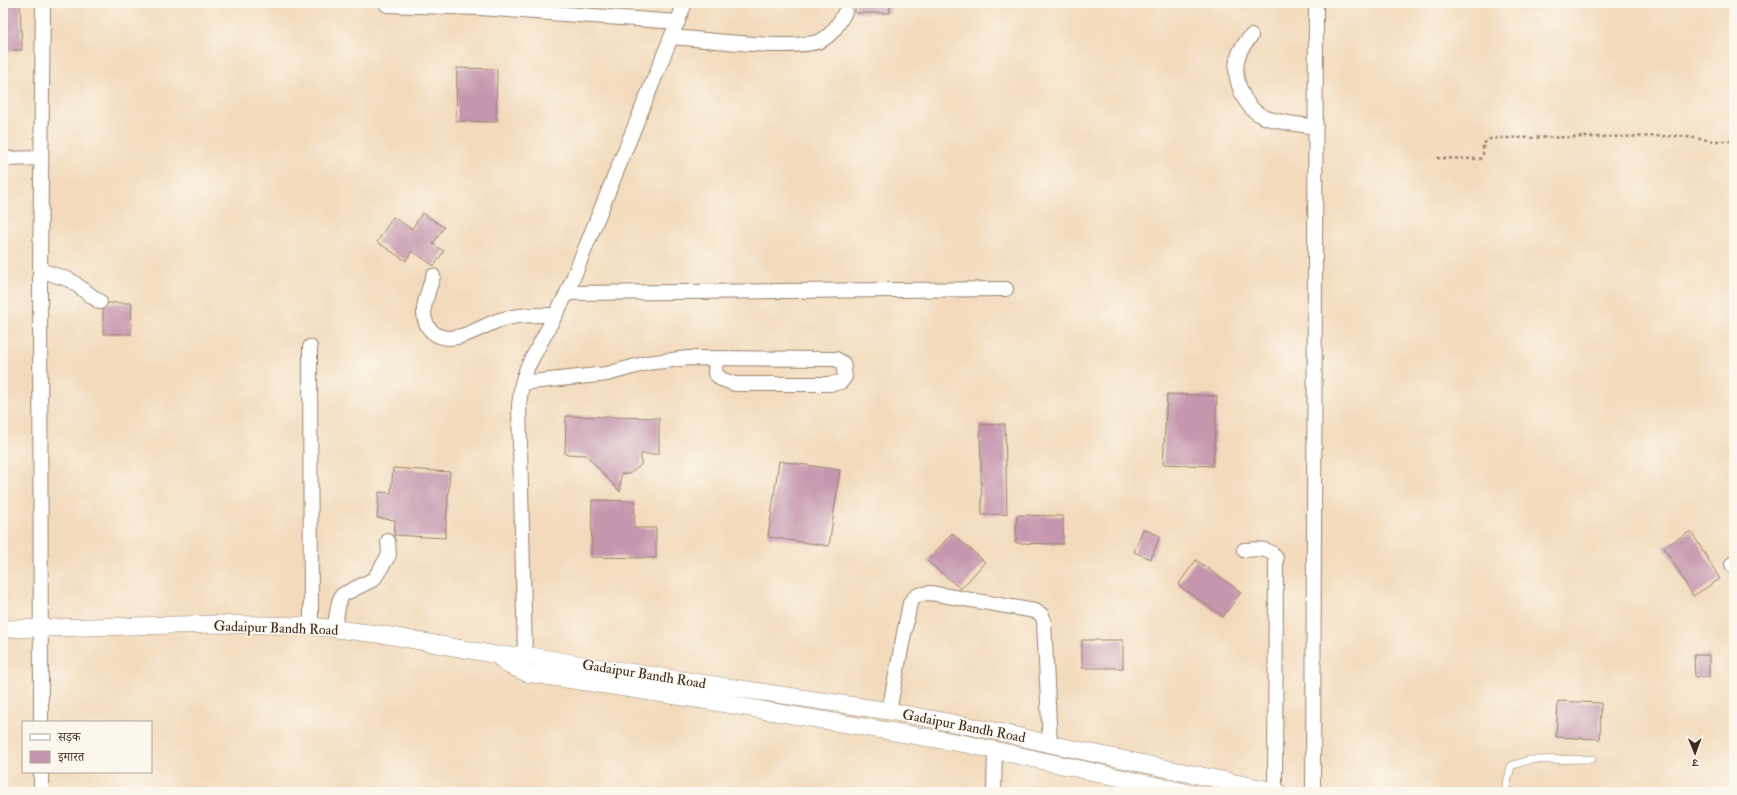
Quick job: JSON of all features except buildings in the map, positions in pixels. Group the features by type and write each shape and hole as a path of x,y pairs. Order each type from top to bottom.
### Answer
{"street":[{"path":"41,721 40,270 43,3"},
{"path":"525,654 520,406 522,383 527,368 568,293 685,3"},
{"path":"1313,792 1316,3"},
{"path":"387,5 480,8 678,22"},
{"path":"672,37 795,45 815,42 828,36 845,12"},
{"path":"1251,36 1239,53 1237,67 1242,93 1248,104 1255,112 1269,118 1316,127"},
{"path":"3,159 41,158"},
{"path":"40,270 70,280 100,302"},
{"path":"433,276 424,312 431,331 437,336 445,338 458,337 500,320 513,317 556,314"},
{"path":"568,293 1006,289"},
{"path":"310,347 312,626"},
{"path":"522,383 608,374 647,363 672,359 716,359 836,360 843,363 845,377 841,382 830,384 735,384 721,379 716,373 716,359"},
{"path":"334,629 339,602 342,595 374,579 389,555 388,541"},
{"path":"1244,550 1260,549 1270,552 1276,558 1276,792"},
{"path":"889,711 910,603 915,596 930,593 1035,611 1042,615 1044,621 1050,744"},
{"name":"Gadaipur Bandh Road","path":"3,629 219,624 312,626 386,635 497,655 525,654 595,667 889,711 995,731 1276,792"},
{"path":"497,655 508,665 527,673 871,727 995,750 1185,792"},
{"path":"994,792 995,750"},
{"path":"41,773 41,792"}],"lane":[{"path":"1505,792 1511,766 1528,760 1592,759"}],"path":[{"path":"1437,158 1480,159 1483,154 1483,144 1490,139 1501,138 1682,136 1713,141 1734,141"}]}
